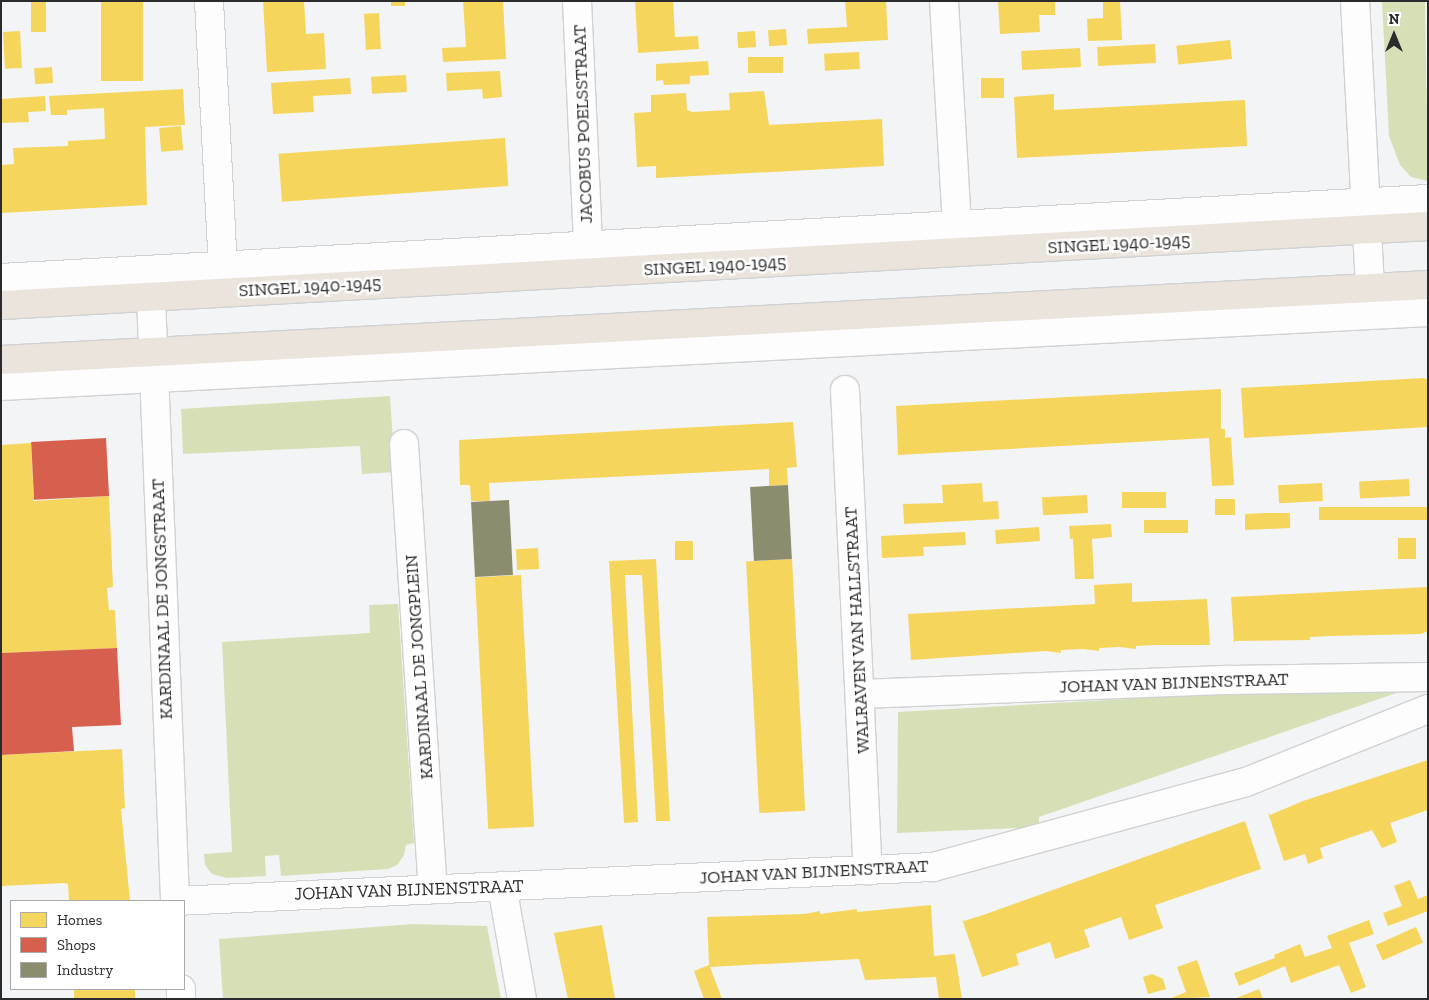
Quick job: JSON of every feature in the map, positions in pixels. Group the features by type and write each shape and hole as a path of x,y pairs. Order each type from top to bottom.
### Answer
{"main road":[{"name":"SINGEL 1940-1945","path":"1,305 1367,231 1428,226"},
{"path":"1,360 151,350 1428,285"}],"street":[{"path":"209,1 223,267"},
{"name":"JACOBUS POELSSTRAAT","path":"578,1 588,247"},
{"path":"944,1 957,226"},
{"path":"1355,1 1370,289"},
{"name":"SINGEL 1940-1945","path":"1,278 1366,204 1428,199"},
{"name":"KARDINAAL DE JONGSTRAAT","path":"151,297 152,377 175,900"},
{"path":"1,386 1428,312"},
{"name":"WALRAVEN VAN HALLSTRAAT","path":"845,390 868,870"},
{"name":"KARDINAAL DE JONGPLEIN","path":"404,444 433,889"},
{"name":"JOHAN VAN BIJNENSTRAAT","path":"860,694 1230,680 1428,677"},
{"name":"JOHAN VAN BIJNENSTRAAT","path":"185,901 933,867 1246,782 1428,709"},
{"path":"502,886 522,999"}],"green space":[{"path":"1382,1 1425,1 1428,181 1411,177 1400,165 1389,136"},
{"path":"390,396 395,472 362,474 360,446 183,454 181,409"},
{"path":"398,604 414,843 406,845 404,855 397,865 388,869 281,876 279,855 265,856 266,876 227,878 212,874 205,865 204,854 232,852 222,642 370,633 369,605"},
{"path":"1428,682 1039,817 1039,827 897,833 898,712"},
{"path":"413,924 487,926 501,999 223,999 219,939"}],"building: Homes":[{"path":"31,1 46,1 46,32 31,32"},
{"path":"101,1 143,1 143,81 101,81"},
{"path":"263,1 304,1 306,34 324,33 326,69 267,72"},
{"path":"391,1 405,1 405,6 391,6"},
{"path":"463,1 503,1 506,59 443,62 442,48 466,47"},
{"path":"635,1 673,1 675,37 698,36 699,49 638,53"},
{"path":"845,1 886,1 888,40 808,44 807,29 847,27"},
{"path":"998,1 1055,1 1055,15 1039,15 1040,32 1000,34"},
{"path":"1103,1 1120,1 1122,40 1088,41 1087,19 1103,18"},
{"path":"379,13 381,49 366,50 364,14"},
{"path":"786,29 787,45 769,46 768,30"},
{"path":"20,31 22,68 5,69 3,32"},
{"path":"755,31 756,47 738,48 737,32"},
{"path":"1230,40 1232,59 1178,65 1176,46"},
{"path":"1155,44 1156,63 1098,66 1097,47"},
{"path":"1080,48 1081,67 1022,70 1021,51"},
{"path":"859,52 860,69 825,71 824,54"},
{"path":"748,57 783,57 783,73 748,73"},
{"path":"708,61 709,75 690,76 690,84 664,85 663,80 656,81 656,64"},
{"path":"52,67 53,83 35,84 34,68"},
{"path":"500,71 502,97 483,99 482,89 447,91 446,73"},
{"path":"406,75 407,92 372,94 371,77"},
{"path":"350,78 351,94 313,96 314,112 273,114 271,83"},
{"path":"981,78 1004,78 1004,98 981,98"},
{"path":"183,89 185,125 145,127 147,205 1,213 1,165 14,164 13,148 68,146 68,141 105,139 104,108 67,110 67,115 51,115 49,96"},
{"path":"764,91 769,125 882,119 884,166 656,178 656,166 637,167 634,113 651,112 651,95 686,93 687,110 692,112 730,110 729,93"},
{"path":"1054,94 1054,110 1245,100 1247,146 1017,158 1014,97"},
{"path":"45,96 46,111 28,112 29,122 1,123 1,99"},
{"path":"181,126 183,150 161,152 159,128"},
{"path":"505,138 508,186 282,202 279,154"},
{"path":"1424,378 1428,380 1428,427 1244,438 1241,388"},
{"path":"1221,389 1221,429 1225,429 1225,438 1231,437 1234,485 1212,486 1209,438 898,455 896,406"},
{"path":"793,422 797,467 787,468 788,485 769,486 769,469 489,483 490,501 471,501 470,485 460,485 459,440"},
{"path":"31,443 34,501 109,496 113,587 107,588 109,610 115,610 117,648 1,653 1,445"},
{"path":"1409,479 1410,496 1360,499 1359,482"},
{"path":"982,483 983,502 998,501 999,519 904,524 903,504 943,503 942,485"},
{"path":"1322,483 1323,501 1279,503 1278,485"},
{"path":"1122,492 1166,492 1166,508 1122,508"},
{"path":"1087,495 1088,513 1043,515 1042,497"},
{"path":"1215,499 1235,499 1235,515 1215,515"},
{"path":"1319,507 1428,507 1428,520 1319,520"},
{"path":"1290,513 1290,528 1245,530 1245,514"},
{"path":"1144,520 1188,520 1188,533 1144,533"},
{"path":"1111,524 1112,537 1092,539 1094,579 1075,579 1073,539 1070,539 1069,526"},
{"path":"1039,527 1040,541 996,544 995,530"},
{"path":"965,532 966,545 923,547 924,556 882,558 881,536"},
{"path":"1398,538 1416,538 1416,559 1398,559"},
{"path":"675,541 693,541 693,560 675,560"},
{"path":"538,548 539,569 517,570 516,549"},
{"path":"656,559 670,821 656,821 642,575 625,575 638,822 624,823 609,561"},
{"path":"792,559 805,811 759,813 746,561"},
{"path":"521,575 534,827 488,829 475,577"},
{"path":"1132,583 1132,602 1207,599 1210,645 1136,646 1136,649 1120,647 1099,648 1099,651 1083,649 1061,650 1061,653 1046,651 911,660 908,614 1095,604 1094,585"},
{"path":"1428,587 1428,631 1421,634 1310,637 1310,640 1235,641 1234,644 1231,597"},
{"path":"122,749 125,808 121,809 130,900 69,900 68,884 64,883 1,886 1,755"},
{"path":"1428,760 1428,810 1390,823 1397,842 1382,848 1372,830 1320,848 1323,858 1308,864 1305,854 1284,861 1268,813 1270,815 1303,801"},
{"path":"1245,821 1261,869 1155,905 1163,928 1129,940 1121,917 1084,930 1090,947 1055,959 1050,942 1016,954 1019,965 982,977 962,919 964,921 986,914"},
{"path":"1410,880 1418,899 1428,895 1428,911 1388,926 1383,913 1402,906 1394,886"},
{"path":"931,905 934,956 955,954 962,999 939,999 936,977 865,980 859,959 710,967 722,999 704,999 694,971 709,965 707,917 804,914 820,911 820,914 857,909 857,912"},
{"path":"1369,920 1374,934 1349,943 1366,987 1351,993 1339,965 1291,983 1285,966 1239,986 1234,973 1275,958 1274,955 1300,944 1305,957 1332,948 1327,936"},
{"path":"602,925 615,999 568,999 554,933"},
{"path":"1416,927 1423,943 1383,960 1376,945"},
{"path":"1197,960 1210,997 1169,999 1186,992 1177,967"},
{"path":"1152,974 1163,979 1166,989 1148,994 1143,977"},
{"path":"1259,989 1263,999 1234,999"},
{"path":"74,990 135,990 135,999 74,999"}],"building: Shops":[{"path":"106,438 109,496 34,500 31,442"},
{"path":"117,648 121,725 72,727 74,751 1,755 1,653"}],"building: Industry":[{"path":"788,485 792,559 754,561 750,487"},
{"path":"509,500 513,575 475,577 471,502"}]}
